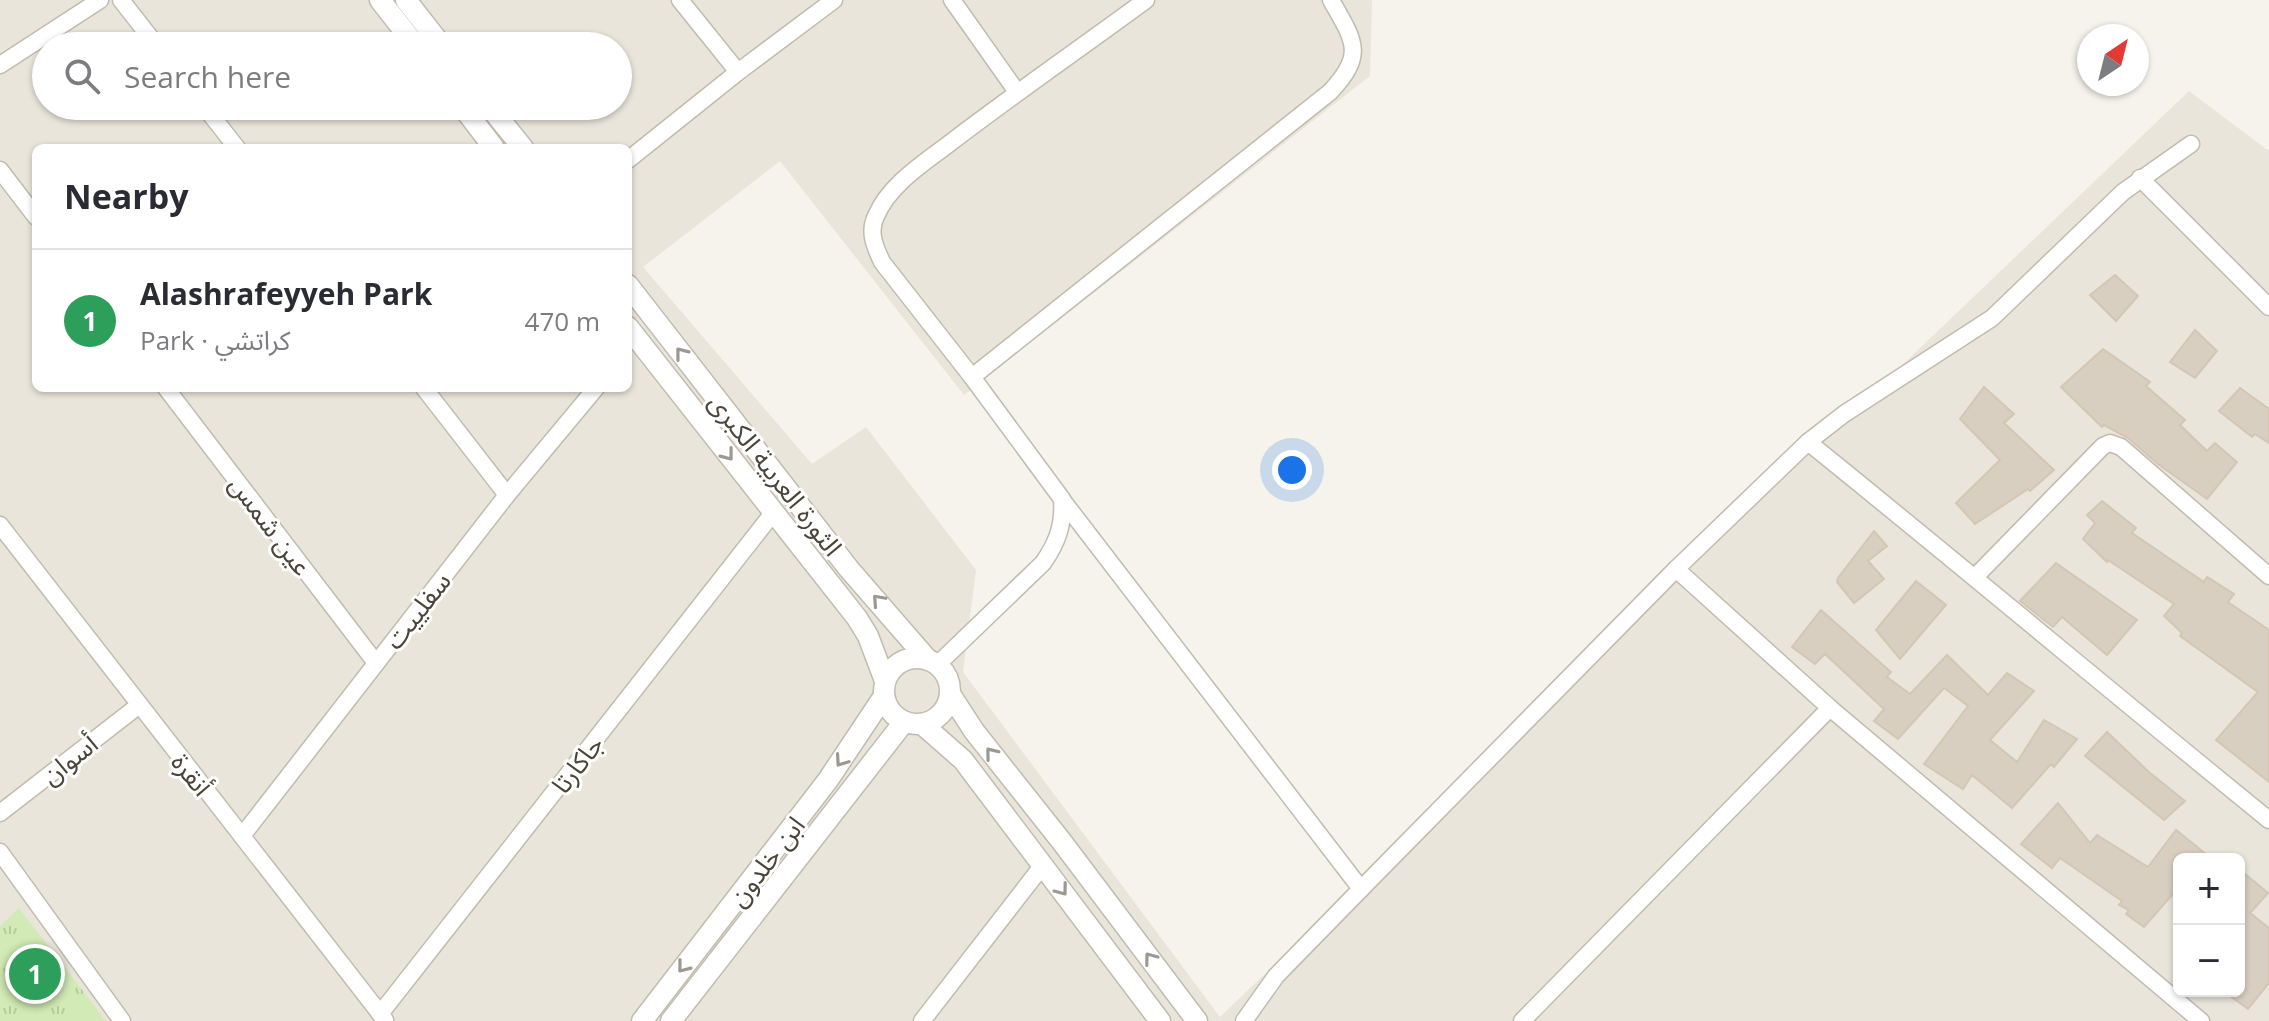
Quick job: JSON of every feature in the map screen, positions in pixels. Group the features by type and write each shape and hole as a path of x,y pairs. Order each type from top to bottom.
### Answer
{"street":[{"path":"51,32 100,0"},
{"path":"121,0 146,32"},
{"path":"380,0 405,32"},
{"path":"406,0 431,32"},
{"path":"680,0 738,72"},
{"path":"632,157 834,0"},
{"path":"952,0 1017,92"},
{"path":"1146,0 1017,92 909,175 890,193 875,217 872,241 882,262 1361,889"},
{"path":"972,377 1330,92 1346,75 1353,58 1352,37 1331,0"},
{"path":"0,65 32,44"},
{"path":"215,120 234,144"},
{"path":"473,120 491,144"},
{"path":"500,120 520,144"},
{"path":"1244,1021 1276,976 1676,569 1808,442 1844,414 1992,318 2110,203 2140,178 2191,144"},
{"path":"0,170 32,212"},
{"path":"2140,178 2269,307"},
{"name":"الثورة العربية الكبرى","path":"632,290 849,569 933,663"},
{"name":"الثورة العربية الكبرى","path":"632,340 857,618 868,636 884,689"},
{"name":"عين شمس","path":"169,392 376,663"},
{"path":"427,392 507,495"},
{"name":"سفلييت","path":"242,836 507,495 593,392"},
{"path":"1808,442 1976,576 2269,820"},
{"path":"1976,576 2103,446 2110,443 2121,447 2269,576"},
{"path":"933,663 1043,563 1054,547 1061,528 1064,515 1062,499"},
{"name":"جاكارتا","path":"383,1018 773,513"},
{"name":"أنقرة","path":"0,525 383,1018"},
{"path":"828,585 849,569"},
{"path":"1676,569 1830,708 2201,1021"},
{"path":"1160,1021 963,760 913,723 892,713 884,689 897,664 907,660 933,663 945,673 950,694 974,731 1197,1021"},
{"name":"ابن خلدون","path":"642,1021 828,780 884,689"},
{"path":"913,723 941,714 950,694"},
{"name":"أسوان","path":"0,813 138,706"},
{"path":"1522,1021 1830,708"},
{"name":"ابن خلدون","path":"671,1021 913,723"},
{"path":"0,852 122,1021"},
{"path":"922,1021 1043,865"}],"shaded area":[{"path":"0,0 1372,0 1370,76 964,395 780,161 643,267 812,464 866,427 976,570 963,672 1220,1017 2189,91 2269,151 2269,1021 0,1021"}],"green space":[{"path":"19,908 106,1021 0,1021 0,926"}],"building":[{"path":"2115,275 2138,296 2116,321 2090,295"},
{"path":"2195,330 2217,351 2195,378 2170,362"},
{"path":"2103,349 2150,382 2146,386 2185,420 2180,425 2207,451 2215,443 2237,462 2207,499 2128,438 2104,425 2102,427 2061,387"},
{"path":"1984,387 2014,414 2004,423 2054,470 2030,491 2028,489 1975,524 1956,503 2000,460 1960,419"},
{"path":"2240,388 2269,409 2269,443 2255,434 2252,437 2219,411"},
{"path":"2102,501 2136,528 2132,533 2204,582 2207,577 2234,594 2228,602 2269,630 2269,782 2216,740 2258,692 2180,636 2182,633 2164,616 2174,604 2107,562 2083,539 2095,523 2087,515"},
{"path":"1874,531 1887,546 1868,561 1884,579 1854,603 1837,582 1838,578"},
{"path":"2056,563 2137,620 2107,655 2062,617 2053,627 2020,601"},
{"path":"1916,581 1946,605 1900,659 1876,630"},
{"path":"1821,610 1891,672 1887,677 1910,694 1947,655 1988,695 2007,673 2034,691 1990,740 2017,762 2044,720 2077,739 2054,767 2051,764 2012,808 1972,775 1963,789 1924,764 1968,706 1944,688 1898,739 1874,721 1884,709 1825,654 1815,664 1792,647"},
{"path":"2107,732 2185,801 2164,820 2085,756"},
{"path":"2058,803 2090,843 2097,835 2148,867 2176,830 2205,853 2173,853 2173,894 2144,927 2126,914 2129,910 2119,905 2122,901 2060,858 2052,868 2021,844"},
{"path":"2245,874 2268,893 2250,913 2269,928 2269,983 2248,1009 2231,997 2245,997"}],"place":[{"name":"Alashrafeyyeh Park","path":"35,974"}]}
